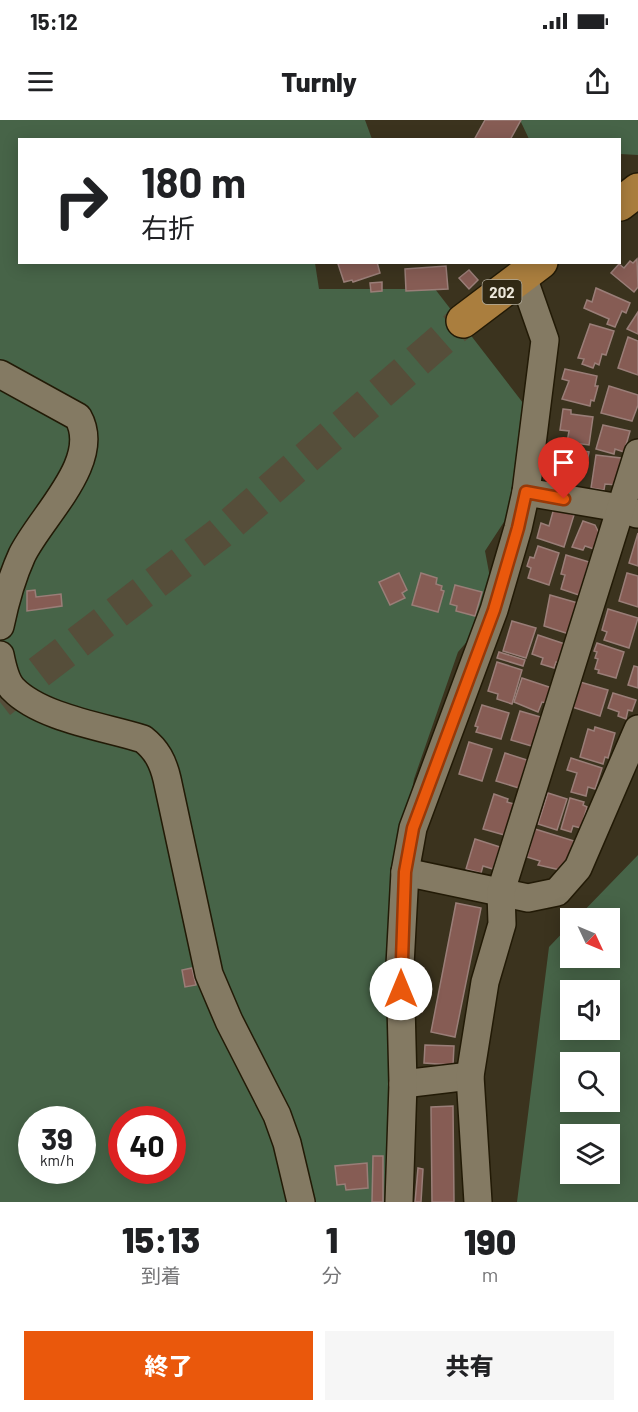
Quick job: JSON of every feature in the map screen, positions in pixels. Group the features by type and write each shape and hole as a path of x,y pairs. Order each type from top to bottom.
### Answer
{"highway":[{"path":"621,203 638,190"},
{"name":"202","path":"463,321 532,270"}],"street":[{"path":"399,1202 403,1084 400,965 405,872 413,828 494,610 526,492 544,340 532,270"},
{"path":"0,374 78,417 85,428 85,448 76,471 23,555 5,604 0,626"},
{"path":"478,1202 470,1076 485,982 502,924 501,891 629,512 638,453"},
{"path":"526,492 629,512"},
{"path":"0,655 11,688 28,701 45,710 143,739 155,748 167,779 209,974 228,1021 277,1115 287,1143 302,1202"},
{"path":"405,872 528,897 557,892 578,868 638,729"},
{"path":"403,1084 470,1076"}],"green space":[{"path":"0,120 365,120 372,138 18,138 18,264 315,264 319,289 435,289 530,412 523,493 485,551 494,599 477,630 458,652 414,779 391,909 397,1099 385,1202 0,1202"},
{"path":"520,120 638,120 638,155 621,154 621,138 529,138"},
{"path":"638,855 638,1202 517,1202 549,947 560,935 560,968 620,968 620,908 587,908"}],"building":[{"path":"485,120 521,120 511,138 475,138"},
{"path":"637,259 638,287 634,292 611,273 619,264 624,268 630,261 633,263"},
{"path":"338,264 378,264 380,273 353,282 352,280 344,282"},
{"path":"446,266 448,289 406,291 405,269"},
{"path":"469,270 478,280 469,289 459,278"},
{"path":"382,282 382,291 371,292 370,283"},
{"path":"596,288 630,303 626,313 622,311 615,327 607,324 609,319 584,308 587,300 592,302"},
{"path":"638,312 638,334 627,329"},
{"path":"590,324 614,331 606,355 602,354 599,365 595,363 593,368 582,364 584,359 578,358"},
{"path":"628,337 638,341 638,375 618,368"},
{"path":"565,369 597,376 595,386 598,386 594,401 591,400 590,406 562,399 569,381 562,379"},
{"path":"609,386 638,395 638,405 632,421 601,413"},
{"path":"563,409 571,410 571,414 593,417 589,445 567,442 569,431 560,430"},
{"path":"603,425 630,431 624,452 615,449 614,454 596,449"},
{"path":"555,447 589,452 585,473 580,472 579,480 562,478 563,470 552,469"},
{"path":"596,455 621,458 617,485 605,484 604,490 591,488"},
{"path":"554,508 574,515 564,547 537,538 541,523 549,526"},
{"path":"583,521 595,525 599,533 594,549 585,546 583,550 572,547"},
{"path":"638,533 638,566 629,563"},
{"path":"538,546 559,553 549,585 528,578 531,568 527,566 530,557 534,558"},
{"path":"566,555 589,562 579,595 561,589 565,575 561,574"},
{"path":"399,573 407,590 402,593 405,598 390,605 379,582"},
{"path":"421,573 437,578 436,584 442,586 441,590 444,591 438,612 412,605"},
{"path":"627,573 638,576 638,607 619,601"},
{"path":"455,585 482,592 475,616 456,611 457,606 450,604"},
{"path":"35,590 36,597 61,594 62,606 27,611 27,591"},
{"path":"550,595 578,603 569,634 544,626"},
{"path":"608,609 638,618 629,648 604,640 607,632 602,630"},
{"path":"512,621 536,628 526,658 503,651"},
{"path":"538,635 565,644 559,663 556,662 554,668 541,664 543,658 532,654"},
{"path":"597,643 624,652 616,678 598,673 599,670 595,669 598,659 595,658 597,652 594,651"},
{"path":"499,652 525,660 523,666 497,658"},
{"path":"497,662 522,670 512,704 497,699 498,694 488,691"},
{"path":"634,666 638,667 638,688 628,685"},
{"path":"522,678 552,688 547,703 542,702 538,712 514,702"},
{"path":"580,682 608,690 600,716 572,707"},
{"path":"613,693 636,700 632,711 628,710 626,719 618,716 619,712 608,708"},
{"path":"482,705 509,713 501,739 476,732 478,727 475,726"},
{"path":"520,711 544,718 535,747 511,740"},
{"path":"595,727 615,733 608,758 605,757 603,764 580,757 588,729 594,731"},
{"path":"469,742 492,749 482,781 459,774"},
{"path":"505,753 527,760 519,788 496,781"},
{"path":"571,758 602,768 595,789 588,787 586,796 571,792 577,773 567,770"},
{"path":"548,793 567,799 557,830 538,824"},
{"path":"494,794 514,804 507,827 510,828 508,836 483,829"},
{"path":"570,798 584,802 583,805 587,807 581,828 573,826 571,832 561,829"},
{"path":"535,829 574,841 565,871 538,865 540,861 527,857"},
{"path":"475,839 500,847 493,869 483,866 481,873 466,869"},
{"path":"456,903 481,908 455,1037 431,1032"},
{"path":"192,968 196,985 185,987 182,970"},
{"path":"419,968 424,968 422,1012 417,1012"},
{"path":"425,1045 454,1046 453,1065 424,1063"},
{"path":"453,1106 454,1202 432,1202 431,1107"},
{"path":"373,1156 383,1156 383,1202 372,1202"},
{"path":"367,1163 368,1188 346,1190 345,1184 337,1185 335,1166"},
{"path":"418,1168 423,1169 421,1202 415,1202"}],"tunnel":[{"path":"0,702 219,534 463,321"}],"route":[{"path":"401,989 400,965 405,872 413,828 494,610 526,492 564,499"}]}
